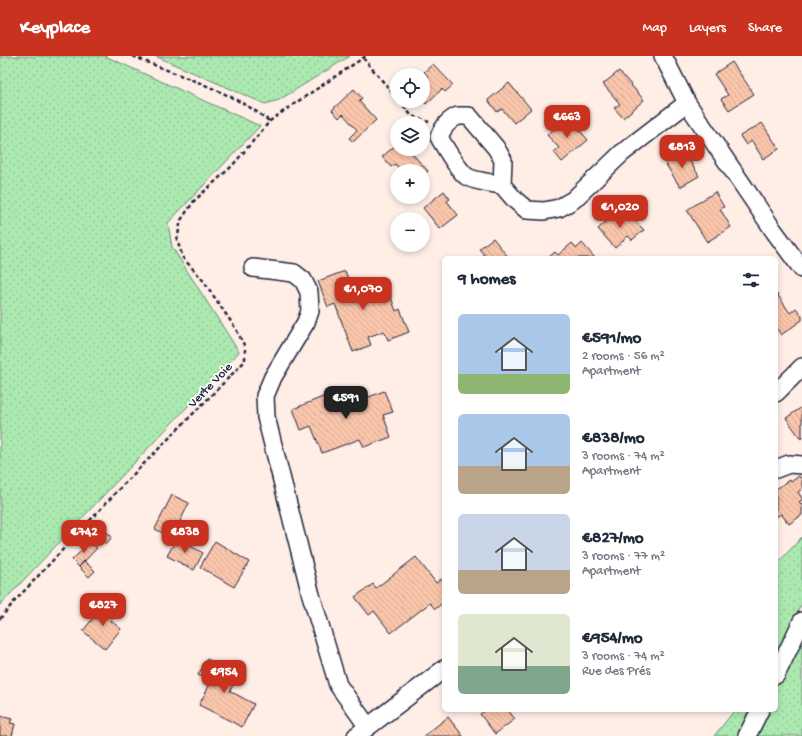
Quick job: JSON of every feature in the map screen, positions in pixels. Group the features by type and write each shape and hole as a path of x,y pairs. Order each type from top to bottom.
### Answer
{"street":[{"path":"663,56 687,103 774,231 802,269"},
{"path":"502,185 492,184 467,177 439,137 443,127 451,119 458,116 469,116 496,148 503,160 502,185 515,200 527,210 544,212 559,208 573,200 622,153 687,103"},
{"path":"253,268 294,273 303,280 309,292 310,311 306,322 273,377 265,396 266,417 311,595 338,685 362,731 442,671"},
{"path":"778,391 802,367"},
{"path":"778,468 789,464 802,465"},
{"path":"778,671 802,621"},
{"path":"748,736 759,712"}],"path":[{"path":"133,56 227,94 256,110 270,121"},
{"path":"365,57 390,89"},
{"name":"Verte Voie","path":"0,619 13,603 121,487 246,361 245,347 236,329 202,279 183,258 178,240 181,220 194,201 232,166 270,121 365,57"},
{"path":"405,108 412,116 443,127"}],"green space":[{"path":"0,56 105,56 260,126 168,223 172,247 239,352 0,605"},
{"path":"155,56 350,56 279,100 265,104"},
{"path":"802,537 802,603 778,650 778,563"},
{"path":"802,627 802,736 753,736 762,712 778,712 778,679"},
{"path":"733,712 749,712 739,736 714,736"}],"building":[{"path":"732,62 754,94 729,110 721,99 728,95 714,74"},
{"path":"433,64 453,85 445,92 442,89 430,100 430,68 428,68"},
{"path":"619,71 644,100 623,118 614,108 620,104 603,84"},
{"path":"509,83 531,109 514,123 502,109 497,112 488,100"},
{"path":"354,89 362,98 359,101 376,120 353,142 349,138 357,130 343,114 339,118 332,110"},
{"path":"568,117 588,140 562,162 554,152 559,148 547,135"},
{"path":"762,123 779,149 763,159 752,141 746,145 740,136"},
{"path":"390,150 390,156 414,156 422,164 390,164 390,166 382,157"},
{"path":"684,151 699,176 680,187 665,163"},
{"path":"444,191 450,199 447,201 458,215 440,229 430,217 430,212 426,212 423,208 430,204 430,202"},
{"path":"715,192 724,207 720,209 731,227 707,242 687,210"},
{"path":"626,211 644,230 632,240 628,236 615,248 598,229 614,214 617,218"},
{"path":"493,238 507,256 485,256 479,249"},
{"path":"572,243 577,248 582,243 593,256 550,256 555,252 558,255"},
{"path":"345,271 355,296 386,284 396,311 400,309 409,332 388,340 384,331 368,337 371,345 353,352 335,304 328,307 318,281"},
{"path":"778,295 790,313 796,308 802,316 802,320 781,335 778,330"},
{"path":"345,388 351,404 384,391 393,412 383,415 391,437 364,447 360,439 322,453 311,426 301,430 293,409"},
{"path":"802,407 802,438 801,439 786,418"},
{"path":"799,476 802,480 802,489 798,492 802,498 799,502 802,505 802,515 789,524 781,514 778,516 778,488 790,480 791,482"},
{"path":"172,495 189,503 172,538 155,529"},
{"path":"107,532 112,537 106,544 101,539"},
{"path":"177,538 203,553 194,570 167,556"},
{"path":"215,541 249,562 234,587 200,567"},
{"path":"90,542 97,548 79,567 72,560"},
{"path":"416,557 436,583 441,579 442,581 442,604 435,609 430,603 391,633 374,611 369,615 355,597 373,584 376,588"},
{"path":"84,561 95,571 89,577 79,567"},
{"path":"104,604 117,614 111,621 121,629 105,649 83,631"},
{"path":"207,659 238,675 230,691 254,704 242,727 199,705 211,682 198,675"},
{"path":"483,712 510,712 515,719 495,734 480,714"},
{"path":"0,716 12,719 10,723 15,724 12,736 0,736"},
{"path":"448,717 463,736 424,736"}]}
